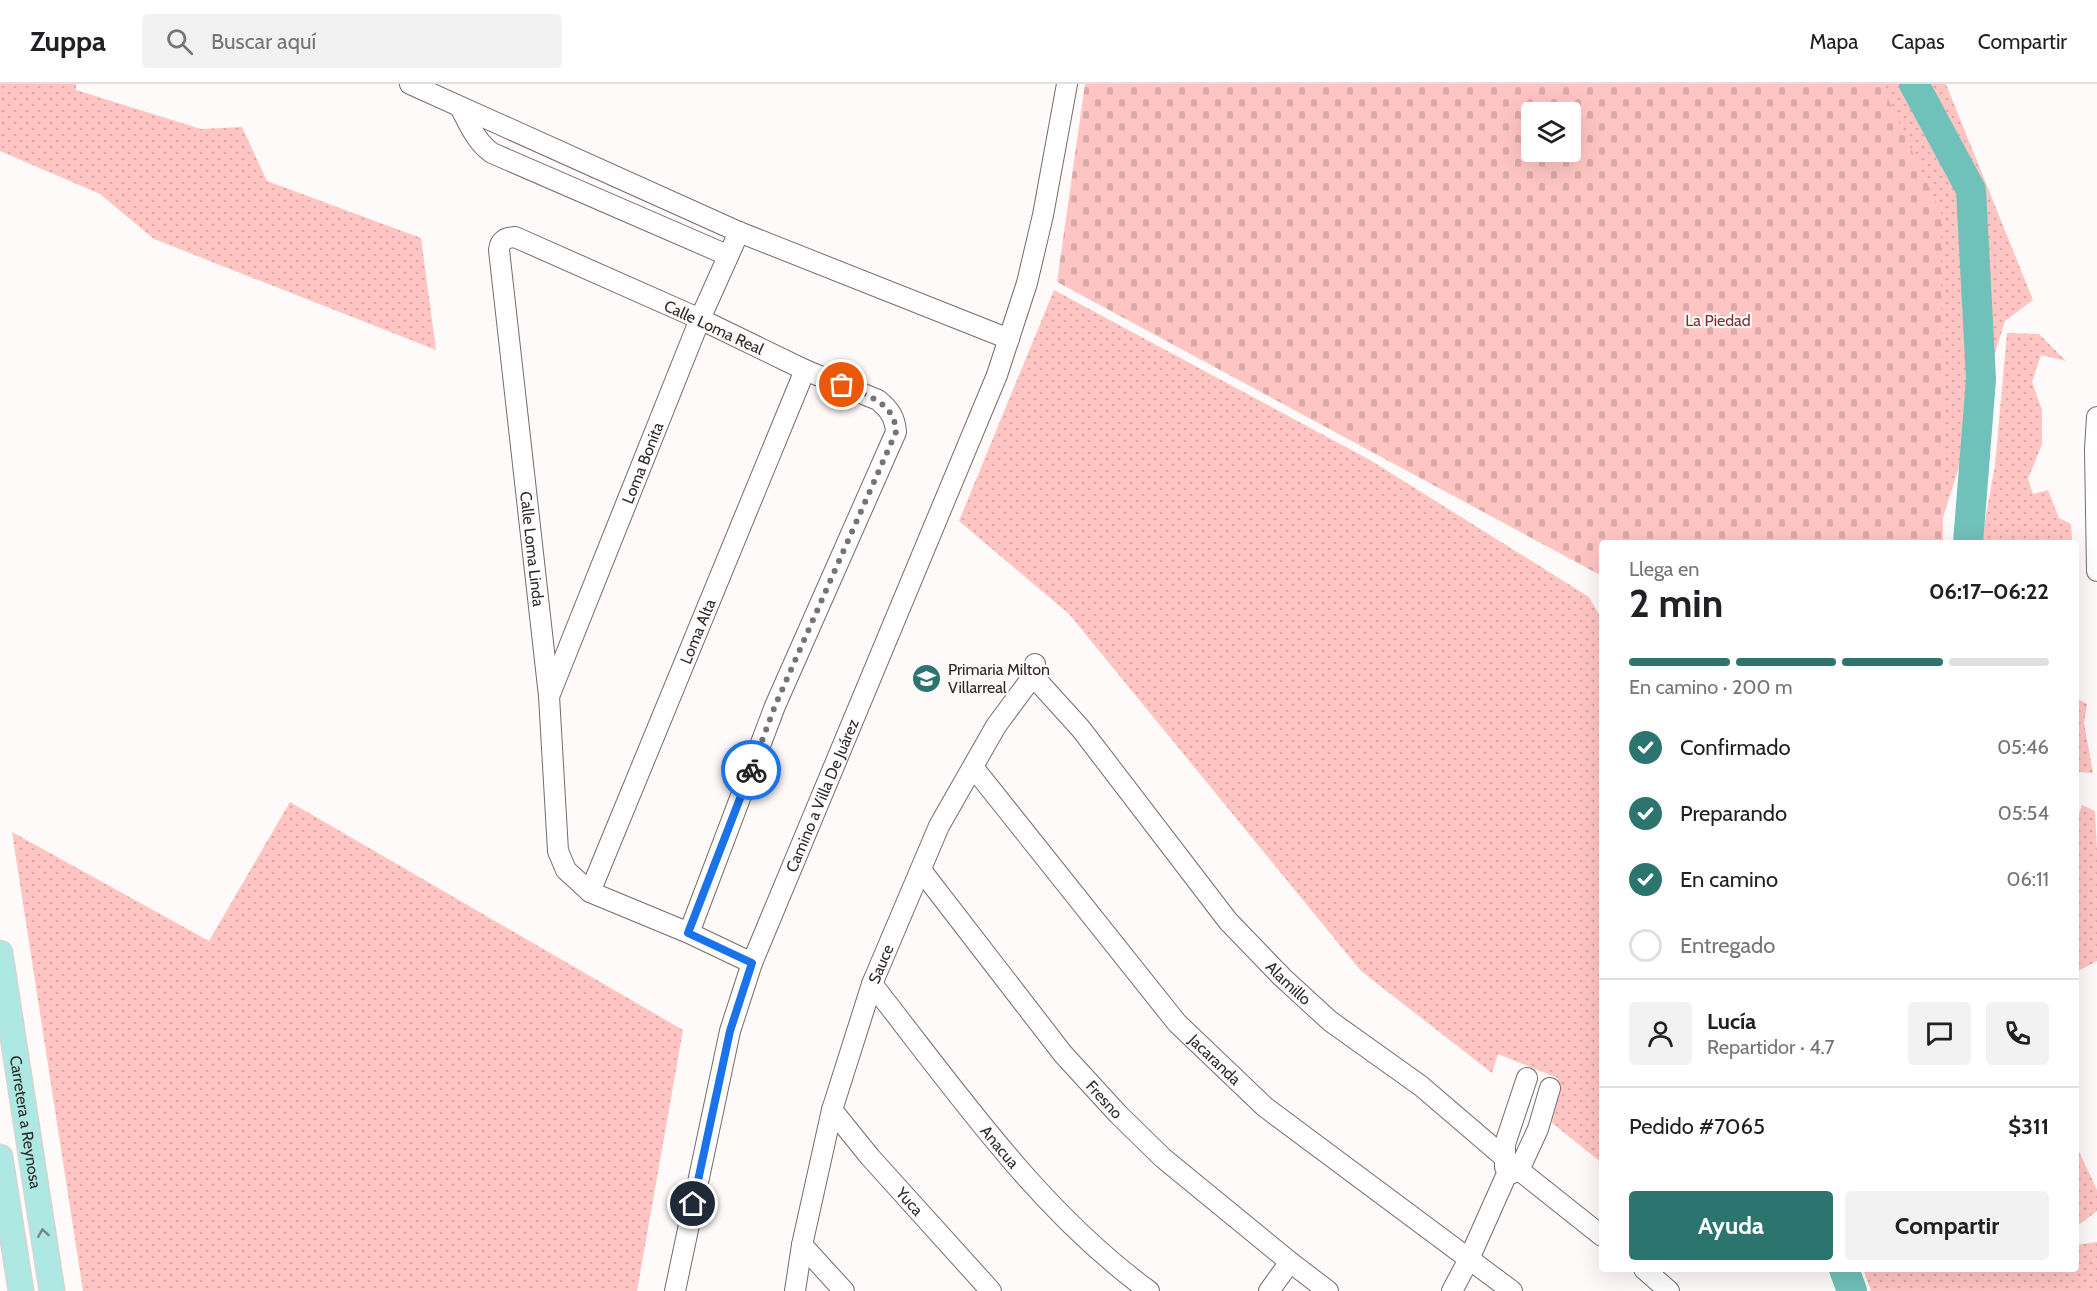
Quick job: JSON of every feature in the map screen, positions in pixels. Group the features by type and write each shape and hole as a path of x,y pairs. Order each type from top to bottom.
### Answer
{"main road":[{"name":"Carretera a Reynosa","path":"0,953 52,1291"},
{"name":"Carretera a Reynosa","path":"0,1157 21,1291"}],"street":[{"path":"410,84 739,231 1008,339"},
{"name":"Camino a Villa De Juárez","path":"675,1291 730,1031 752,963 997,375 1027,283 1043,215 1067,84"},
{"path":"460,107 477,139 492,153 728,255"},
{"name":"Loma Bonita","path":"549,696 700,319 739,231"},
{"name":"Calle Loma Real","path":"515,237 700,319 806,370 878,400 892,415 896,432 775,706 688,933"},
{"name":"Calle Loma Linda","path":"515,237 503,239 499,250 549,696 558,851 566,870 590,892"},
{"name":"Loma Alta","path":"590,892 806,370"},
{"path":"2097,417 2097,562"},
{"name":"Sauce","path":"795,1291 802,1245 832,1110 872,984 939,826 996,726 1034,670"},
{"name":"Alamillo","path":"1034,670 1228,921 1282,977 1330,1021 1421,1086 1510,1167 1599,1234"},
{"name":"Jacaranda","path":"974,767 1177,1023 1265,1107 1512,1291"},
{"name":"Fresno","path":"921,870 1063,1054 1118,1114 1163,1158 1328,1291"},
{"path":"590,892 752,963"},
{"name":"Anacua","path":"872,984 1014,1165 1068,1221 1124,1273 1149,1291"},
{"path":"1510,1167 1505,1144 1527,1078"},
{"path":"1452,1291 1469,1259 1510,1167 1538,1129 1550,1088"},
{"name":"Yuca","path":"832,1110 870,1157 991,1291"},
{"path":"802,1245 844,1291"},
{"path":"1269,1291 1290,1262"},
{"path":"1647,1272 1669,1291"}],"green space":[{"path":"0,84 76,84 76,90 201,129 242,127 267,181 421,238 436,350 154,239 100,194 0,151"},
{"name":"La Piedad","path":"1085,84 1881,84 1941,213 1943,540 1599,540 1599,574 1057,282"},
{"path":"1866,84 1946,84 2033,300 2005,321 1935,540"},
{"path":"1054,290 1370,460 1589,597 1599,615 1599,1161 1552,1123 1558,1078 1498,1054 1492,1073 1361,971 1069,614 959,521"},
{"path":"2007,333 2039,334 2066,361 2041,355 2032,382 2042,410 2042,444 2028,479 2033,494 2048,490 2059,518 2071,524 2072,540 1982,540 1995,465"},
{"path":"2079,700 2087,704 2084,723 2093,773 2079,772"},
{"path":"290,802 683,1030 637,1291 83,1291 12,832 209,941"},
{"path":"2082,805 2095,811 2097,961 2079,970 2079,813"},
{"path":"2079,1151 2097,1190 2097,1211 2079,1225"},
{"path":"2097,1242 2097,1291 1871,1291 1864,1272 2079,1272 2079,1245"}],"waterway":[{"path":"1914,84 1971,190 1981,379 1968,540"},
{"path":"1845,1272 1852,1291"}],"way so far":[{"path":"751,770 775,706 896,432 896,423 892,415 878,400 842,385"}],"place":[{"name":"Primaria Milton Villarreal","path":"927,678"}],"route":[{"path":"693,1204 730,1031 752,963 688,933 751,770"}]}
